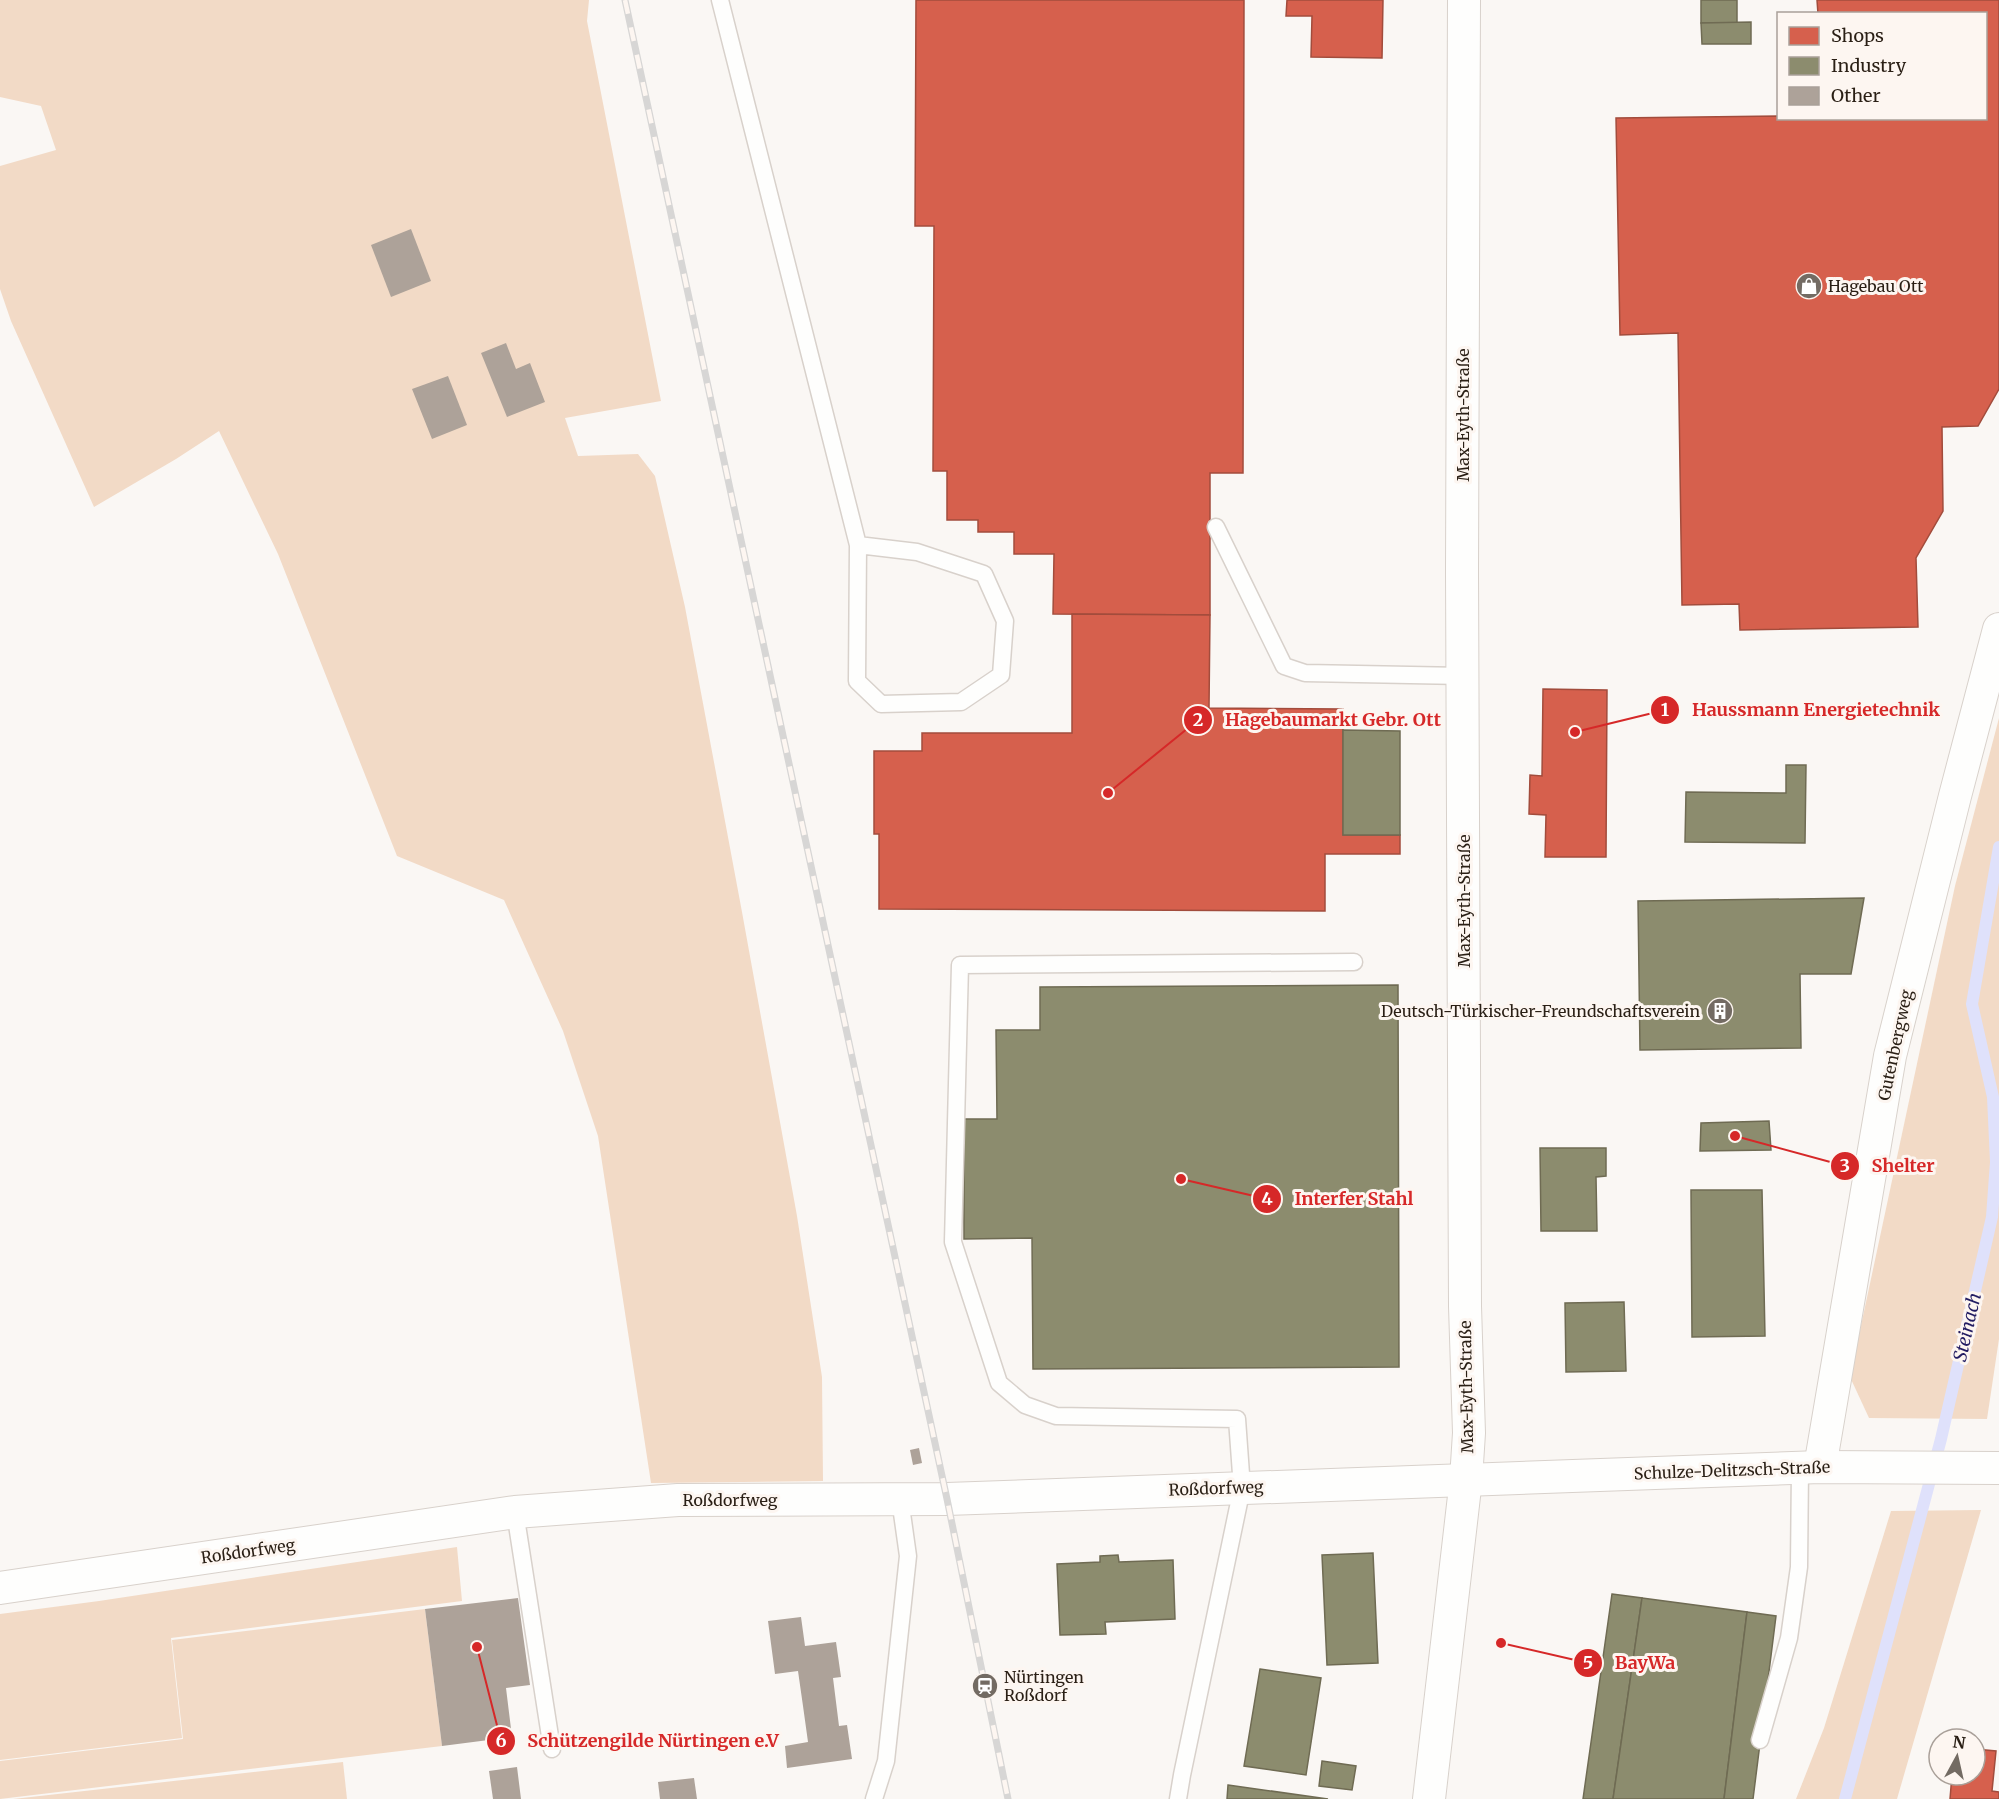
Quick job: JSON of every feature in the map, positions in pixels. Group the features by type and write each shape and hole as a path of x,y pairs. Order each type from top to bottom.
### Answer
{"street":[{"name":"Max-Eyth-Straße","path":"1429,1799 1466,1479 1469,1433 1465,1306 1464,0"},
{"name":"Gutenbergweg","path":"1810,1467 1890,1056 1954,796 1999,629"},
{"name":"Schulze-Delitzsch-Straße","path":"1466,1479 1810,1467 1999,1468"},
{"name":"Roßdorfweg","path":"0,1588 515,1512 678,1500 947,1499 1466,1479"}],"lane":[{"path":"720,0 858,545 857,681 881,704 961,702 1001,675 1005,621 984,574 917,552 858,545"},
{"path":"1216,526 1284,666 1305,673 1463,676"},
{"path":"1178,1799 1242,1488 1238,1419 1056,1416 1025,1405 999,1383 952,1242 960,965 1354,962"},
{"path":"1760,1740 1789,1638 1810,1467"},
{"path":"874,1799 886,1761 908,1556 900,1498"},
{"path":"515,1512 552,1749"}],"shaded area":[{"path":"0,0 589,0 587,21 661,401 565,418 578,456 638,454 655,476 685,607 797,1216 822,1377 823,1481 651,1483 598,1136 563,1031 504,900 397,856 278,554 219,431 94,507 11,321 0,289 0,166 56,150 41,106 0,97"},
{"path":"1999,718 1999,1339 1987,1419 1869,1418 1850,1377 1955,886"},
{"path":"1981,1510 1897,1799 1796,1799 1824,1728 1891,1511"},
{"path":"457,1547 462,1601 171,1638 182,1738 0,1760 0,1614"},
{"path":"425,1609 442,1746 0,1799 0,1761 183,1739 172,1640"},
{"path":"343,1762 347,1799 13,1799"}],"building: Shops":[{"path":"916,0 1244,0 1243,473 1210,473 1210,615 1053,614 1054,554 1014,554 1014,532 978,532 978,520 947,520 947,471 933,471 934,226 915,226"},
{"path":"1287,0 1383,0 1382,58 1311,57 1312,16 1286,16"},
{"name":"Hagebau Ott","path":"1817,0 1999,0 1999,389 1978,426 1942,427 1943,511 1916,558 1918,627 1740,630 1739,604 1682,605 1678,333 1620,335 1616,118 1777,116 1777,120 1987,120 1987,12 1818,12"},
{"path":"1072,614 1210,615 1209,708 1343,709 1343,835 1400,835 1400,854 1325,854 1325,911 879,909 879,834 874,834 874,751 922,751 922,733 1072,733"},
{"path":"1543,689 1607,690 1606,857 1545,857 1546,815 1529,814 1530,775 1542,776"},
{"path":"1987,1750 1996,1751 1992,1791 1999,1792 1999,1799 1950,1799 1951,1787 1987,1787"}],"building: Industry":[{"path":"1701,0 1737,0 1737,23 1701,23"},
{"path":"1751,22 1751,44 1702,44 1701,23"},
{"path":"1343,730 1400,731 1400,835 1343,835"},
{"path":"1786,765 1806,765 1805,843 1685,842 1686,792 1786,793"},
{"name":"Deutsch-Türkischer-Freundschaftsverein","path":"1864,898 1851,974 1800,974 1801,1048 1640,1050 1638,901"},
{"path":"1398,985 1399,1367 1033,1369 1032,1238 964,1239 964,1119 997,1119 996,1030 1040,1030 1040,987"},
{"path":"1769,1121 1771,1150 1700,1151 1701,1123"},
{"path":"1540,1148 1606,1148 1606,1176 1596,1177 1597,1231 1541,1231"},
{"path":"1691,1190 1762,1190 1765,1336 1692,1337"},
{"path":"1624,1302 1626,1371 1566,1372 1565,1303"},
{"path":"1373,1553 1378,1663 1327,1665 1322,1555"},
{"path":"1118,1555 1119,1562 1173,1560 1175,1619 1105,1622 1106,1634 1060,1635 1057,1564 1100,1562 1100,1556"},
{"path":"1612,1594 1642,1598 1613,1799 1583,1799"},
{"path":"1642,1598 1747,1612 1724,1799 1613,1799"},
{"path":"1747,1612 1776,1616 1753,1799 1724,1799"},
{"path":"1260,1669 1321,1678 1306,1775 1244,1766"},
{"path":"1322,1761 1356,1766 1352,1790 1319,1786"},
{"path":"1228,1785 1328,1799 1227,1799"}],"building: Other":[{"path":"411,229 431,281 391,297 371,245"},
{"path":"506,343 516,369 530,363 545,402 507,417 481,353"},
{"path":"448,376 467,425 432,439 412,389"},
{"path":"919,1448 922,1463 913,1465 910,1450"},
{"path":"518,1598 530,1685 506,1688 512,1737 442,1746 425,1609"},
{"path":"801,1617 805,1646 836,1642 841,1677 833,1678 839,1726 847,1725 852,1759 787,1768 785,1746 808,1742 798,1671 775,1674 768,1621"},
{"path":"517,1767 521,1799 493,1799 489,1771"},
{"path":"694,1778 697,1799 660,1799 658,1782"}],"waterway":[{"name":"Steinach","path":"1845,1799 1941,1439 1992,1217 1996,1162 1993,1097 1972,1004 1999,847"}],"railway":[{"path":"625,0 947,1499 1008,1799"}],"place":[{"name":"Hagebau Ott","path":"1809,286"},
{"name":"Haussmann Energietechnik","path":"1575,732"},
{"name":"Hagebaumarkt Gebr. Ott","path":"1108,793"},
{"name":"Deutsch-Türkischer-Freundschaftsverein","path":"1720,1011"},
{"name":"Shelter","path":"1735,1136"},
{"name":"Interfer Stahl","path":"1181,1179"},
{"name":"BayWa","path":"1501,1643"},
{"name":"Schützengilde Nürtingen e.V","path":"477,1647"},
{"name":"Nürtingen Roßdorf","path":"985,1686"}]}
